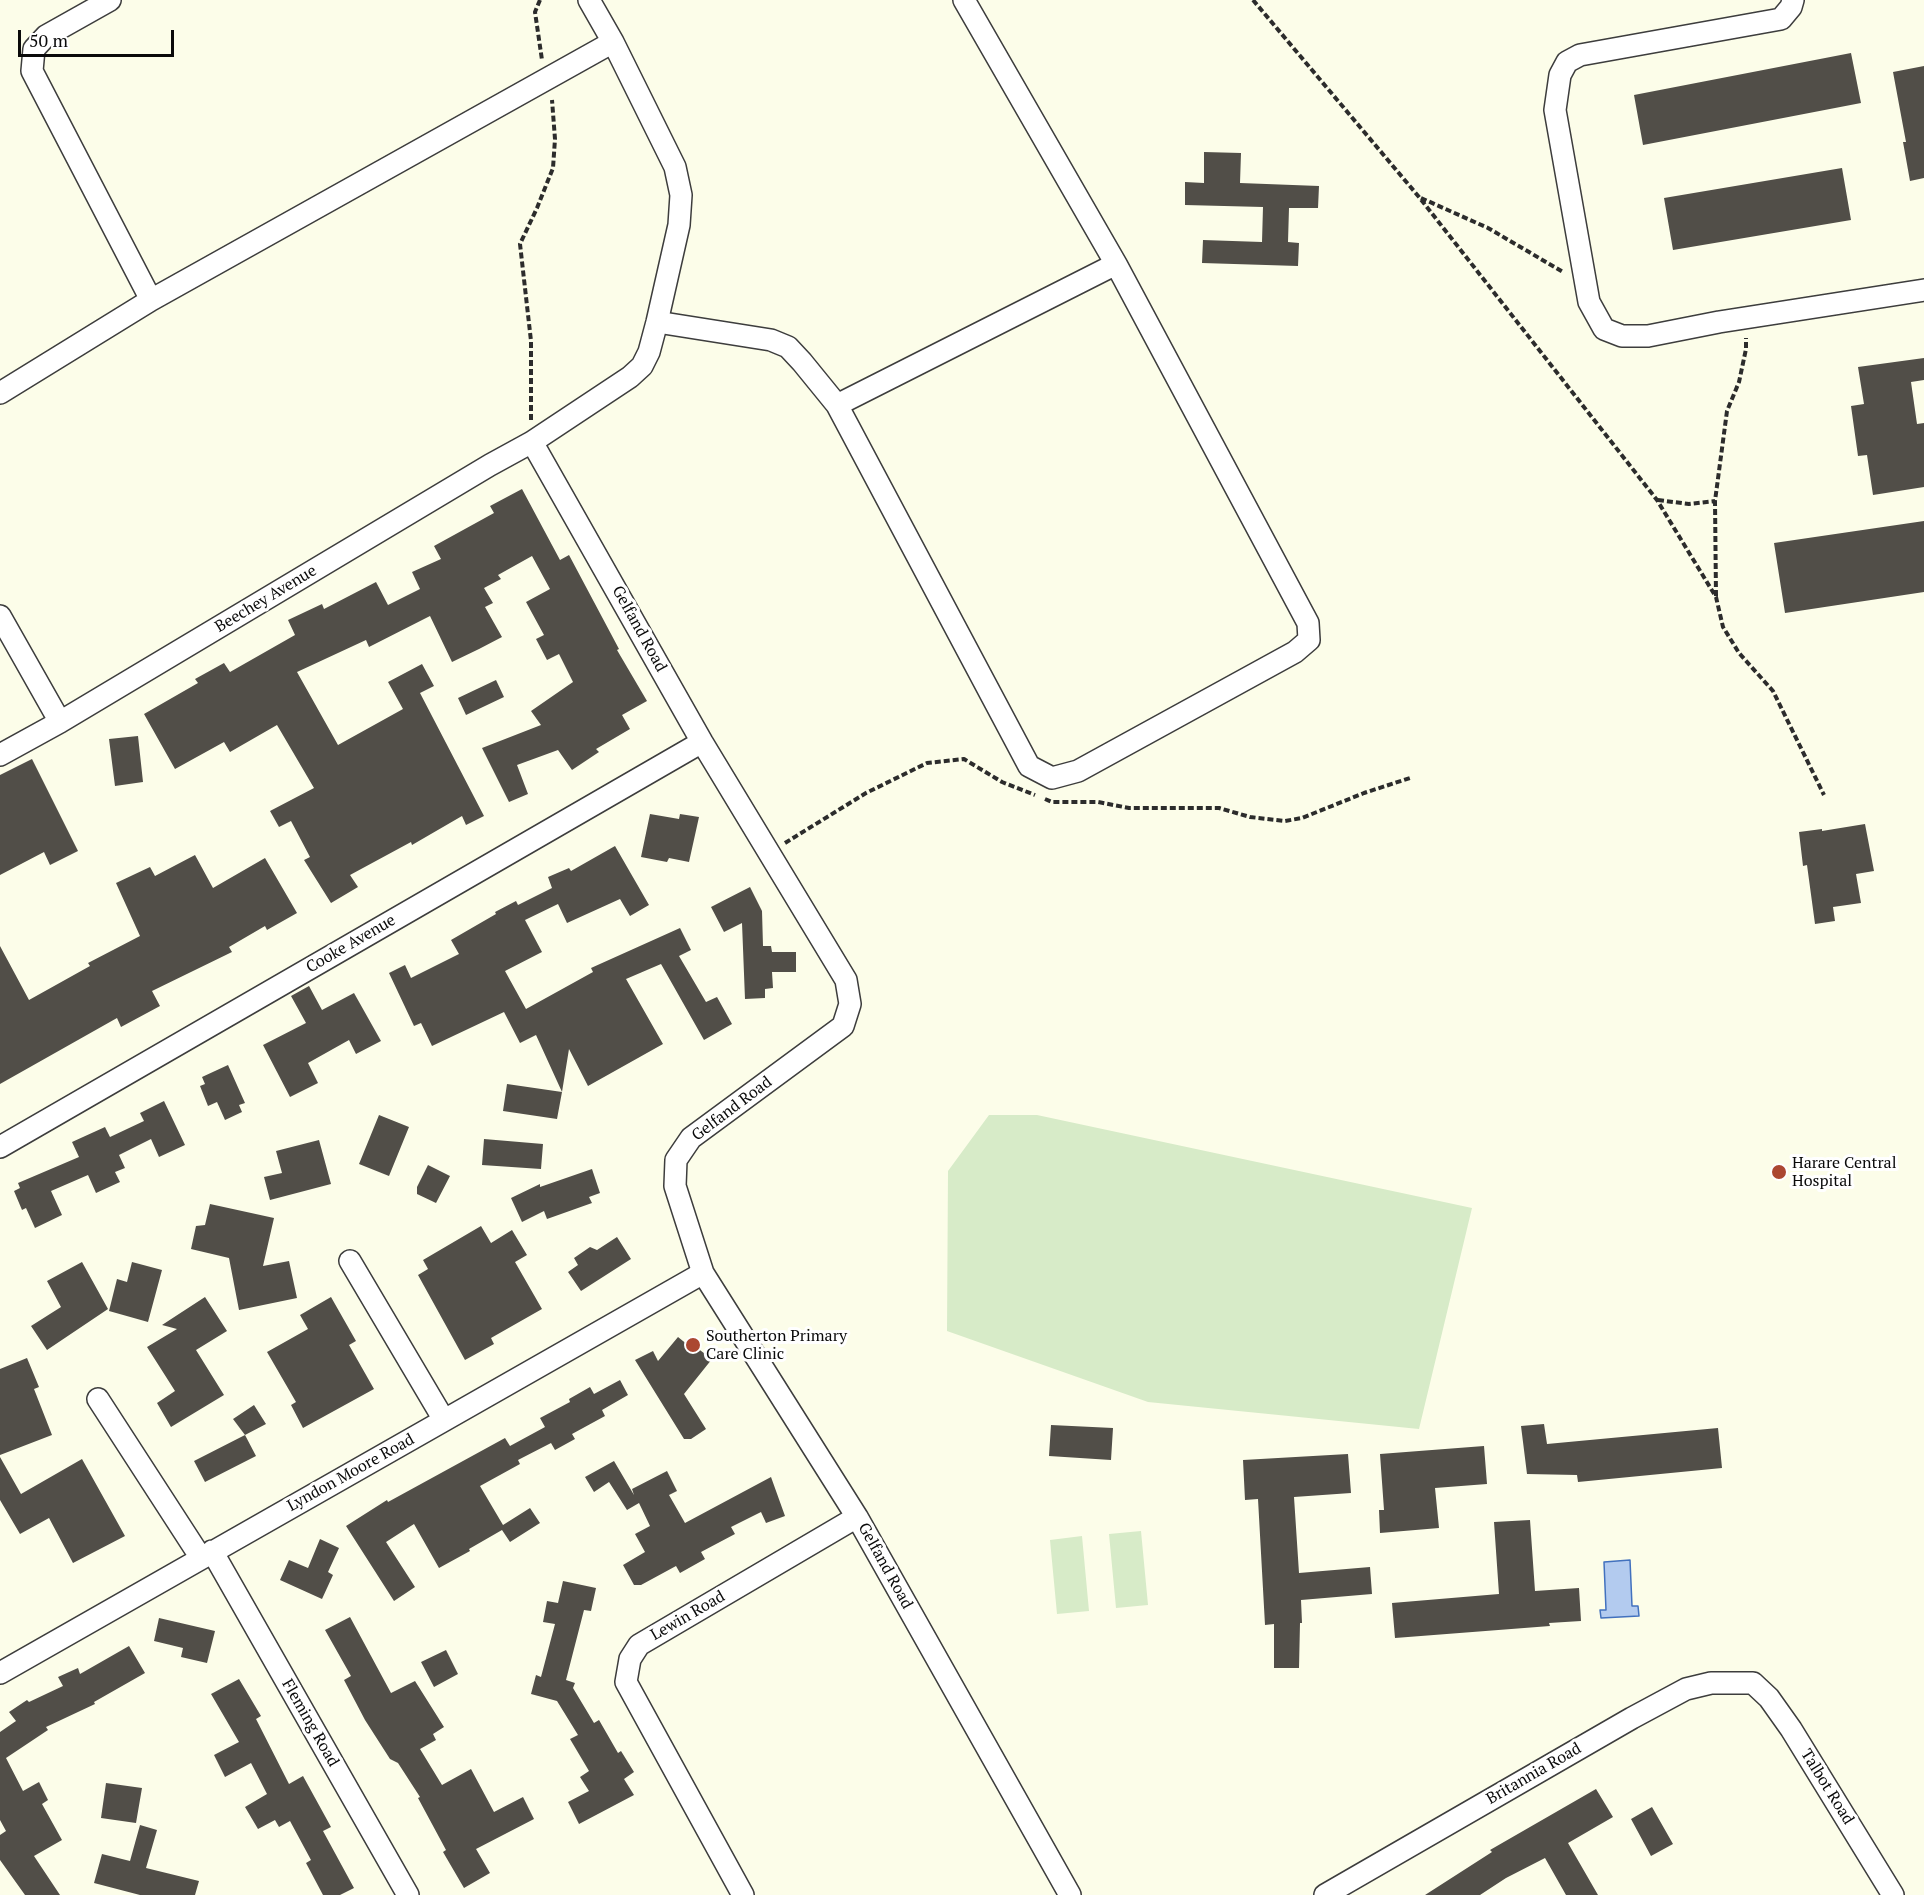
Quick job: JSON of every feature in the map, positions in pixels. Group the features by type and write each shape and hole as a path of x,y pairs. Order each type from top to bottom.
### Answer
{"street":[{"path":"110,0 46,36 34,49 32,71 151,300"},
{"name":"Beechey Avenue","path":"0,755 60,722 479,471 532,442 612,389 642,366 649,352 657,322 679,225 681,195 675,167 614,42 589,0"},
{"path":"657,322 771,340 788,347 802,362 837,405 1029,766 1052,778 1078,771 1295,652 1309,640 1308,623 1116,264 964,0"},
{"path":"1793,0 1791,7 1781,19 1580,56 1568,62 1560,75 1556,94 1556,110 1589,302 1604,328 1622,336 1648,336 1924,290"},
{"path":"0,393 151,300 614,42"},
{"path":"837,405 1116,264"},
{"name":"Gelfand Road","path":"532,442 702,742 846,980 850,1004 843,1026 691,1138 676,1160 675,1186 703,1273 857,1517 1070,1895"},
{"path":"0,616 60,722"},
{"name":"Cooke Avenue","path":"0,1147 702,742"},
{"path":"350,1261 444,1420"},
{"name":"Lyndon Moore Road","path":"0,1673 703,1273"},
{"name":"Fleming Road","path":"98,1399 206,1555 408,1895"},
{"name":"Lewin Road","path":"743,1895 626,1682 630,1659 639,1645 857,1517"},
{"name":"Britannia Road","path":"1325,1895 1686,1689 1711,1683 1753,1683"},
{"name":"Talbot Road","path":"1753,1683 1768,1698 1791,1729 1893,1895"}],"path":[{"path":"532,442 531,341 520,244 553,168 555,139 554,106 541,55 535,12 540,0"},
{"path":"1253,0 1419,197 1657,500 1716,597"},
{"path":"1419,197 1488,228 1585,285"},
{"path":"1746,319 1746,349 1739,382 1727,411 1715,501 1716,597 1723,627 1739,653 1773,691 1824,795"},
{"path":"1657,500 1689,504 1715,501"},
{"path":"769,853 866,792 927,763 964,759 1002,782 1052,801 1098,801 1129,808 1219,808 1250,818 1285,821 1302,819 1364,792 1410,778"}],"green space":[{"path":"989,1115 1037,1115 1472,1208 1419,1429 1148,1402 947,1331 948,1171"},
{"path":"1141,1531 1148,1605 1116,1608 1109,1534"},
{"path":"1082,1536 1089,1611 1057,1614 1050,1540"}],"water":[{"path":"1630,1560 1632,1606 1638,1606 1639,1616 1601,1618 1600,1610 1606,1610 1604,1562"}],"building":[{"path":"1851,53 1861,103 1643,145 1634,95"},
{"path":"1924,66 1924,178 1910,181 1903,142 1906,142 1893,72"},
{"path":"1204,152 1241,153 1240,183 1319,186 1318,208 1289,208 1288,242 1299,243 1298,266 1202,263 1203,240 1262,242 1263,207 1185,205 1185,182 1204,183"},
{"path":"1842,168 1851,220 1673,250 1664,198"},
{"path":"1924,358 1924,380 1911,382 1917,424 1924,423 1924,487 1873,495 1867,455 1858,456 1851,406 1864,404 1858,367"},
{"path":"522,489 560,560 569,555 619,649 617,650 647,701 622,715 630,729 596,749 599,752 572,770 558,750 517,765 528,794 509,802 482,748 541,725 531,711 573,682 559,654 547,660 536,639 544,635 526,602 550,589 532,556 498,575 501,579 484,588 493,603 485,607 502,637 479,649 452,662 430,616 369,647 366,640 297,672 338,745 403,709 388,682 422,664 434,686 420,693 484,816 466,825 462,816 412,845 411,842 350,875 358,887 331,903 304,860 310,857 291,821 279,827 270,811 314,788 277,725 230,752 224,742 175,769 144,714 198,683 195,679 224,663 230,672 295,635 288,620 322,604 324,609 376,582 388,605 420,589 412,572 441,559 434,546 494,513 490,506"},
{"path":"1924,521 1924,592 1785,613 1774,543"},
{"path":"496,680 504,697 466,715 458,698"},
{"path":"138,736 143,782 115,786 109,739"},
{"path":"32,759 78,851 50,865 44,852 0,875 0,775"},
{"path":"650,814 679,819 680,814 699,817 689,862 669,858 667,862 641,857"},
{"path":"1865,824 1874,871 1856,874 1861,903 1833,907 1835,921 1815,924 1807,865 1803,866 1799,832"},
{"path":"615,846 649,905 630,916 620,899 567,923 558,904 525,920 542,952 505,971 526,1009 593,972 591,968 680,928 691,950 679,956 706,1002 717,997 732,1024 704,1040 661,964 626,979 663,1044 588,1086 569,1049 562,1092 536,1035 520,1043 504,1012 432,1046 421,1023 414,1026 389,973 405,965 411,978 459,954 451,940 516,901 518,905 552,888 548,877 569,868 571,871"},
{"path":"195,855 213,888 265,858 297,913 267,930 265,926 229,947 232,952 152,991 160,1006 121,1027 117,1018 0,1084 0,946 29,1000 90,966 88,963 140,936 116,883 150,867 155,876"},
{"path":"750,887 762,911 763,946 771,946 772,952 796,952 796,972 772,972 773,988 765,989 765,998 745,999 742,923 724,932 711,907"},
{"path":"309,986 322,1010 354,993 381,1041 356,1054 349,1040 308,1063 318,1083 290,1097 263,1045 306,1023 291,996"},
{"path":"228,1065 245,1103 239,1105 242,1112 225,1120 217,1102 208,1106 200,1086 205,1084 202,1077"},
{"path":"507,1084 562,1092 557,1119 503,1111"},
{"path":"164,1101 185,1145 159,1157 151,1139 119,1155 125,1168 115,1172 120,1182 96,1193 88,1175 51,1191 62,1215 35,1228 26,1208 22,1210 14,1191 20,1188 18,1183 79,1157 72,1142 105,1127 110,1137 144,1121 140,1113"},
{"path":"379,1115 409,1127 389,1176 359,1164"},
{"path":"484,1139 543,1144 541,1169 482,1165"},
{"path":"319,1140 331,1184 270,1200 264,1177 282,1173 276,1151"},
{"path":"428,1165 450,1176 436,1203 417,1194 417,1187"},
{"path":"592,1169 600,1193 589,1197 592,1203 547,1219 544,1211 522,1222 511,1198 540,1184 540,1187"},
{"path":"210,1204 274,1218 263,1266 289,1261 297,1298 239,1310 229,1258 191,1249 196,1226 205,1225"},
{"path":"481,1226 491,1243 512,1230 527,1255 515,1262 542,1309 491,1338 494,1344 465,1360 418,1275 428,1269 423,1260"},
{"path":"617,1237 631,1259 581,1291 568,1272 578,1265 574,1258 590,1247 597,1250"},
{"path":"82,1262 108,1309 47,1350 31,1326 61,1307 47,1281"},
{"path":"132,1262 162,1270 148,1322 109,1311 117,1279 127,1282"},
{"path":"205,1297 227,1331 196,1350 224,1395 171,1427 157,1403 175,1391 147,1347 177,1329 162,1325"},
{"path":"331,1297 356,1341 349,1345 374,1389 303,1428 291,1405 296,1402 267,1352 308,1329 300,1315"},
{"path":"678,1337 693,1349 693,1345 712,1359 684,1394 706,1429 691,1439 684,1439 635,1360 653,1351 658,1361"},
{"path":"27,1358 39,1387 34,1389 52,1435 0,1455 0,1369"},
{"path":"620,1380 628,1395 602,1410 605,1416 572,1434 575,1439 555,1450 551,1443 518,1460 520,1464 480,1486 503,1525 530,1508 540,1523 510,1542 502,1530 439,1568 414,1524 386,1542 415,1587 394,1601 346,1526 387,1500 388,1502 505,1438 510,1446 545,1427 540,1418 570,1402 569,1399 590,1387 594,1394"},
{"path":"254,1405 266,1424 245,1435 233,1419"},
{"path":"1544,1424 1547,1444 1718,1428 1722,1468 1578,1482 1577,1475 1527,1474 1521,1426"},
{"path":"1051,1425 1113,1428 1111,1460 1049,1456"},
{"path":"245,1435 256,1456 205,1482 194,1461"},
{"path":"1484,1446 1487,1484 1435,1488 1439,1528 1380,1533 1379,1510 1384,1510 1380,1454"},
{"path":"1348,1454 1351,1493 1294,1497 1299,1573 1370,1567 1372,1594 1301,1600 1299,1668 1274,1668 1274,1624 1265,1625 1258,1499 1245,1500 1243,1460"},
{"path":"0,1457 21,1494 82,1459 125,1536 73,1563 49,1518 20,1534 0,1500"},
{"path":"614,1461 634,1495 632,1489 667,1471 677,1491 669,1495 685,1523 771,1477 785,1516 766,1523 761,1512 731,1527 735,1534 701,1552 705,1559 680,1573 676,1566 641,1585 634,1585 623,1565 645,1552 635,1534 650,1526 639,1503 627,1510 609,1482 594,1492 585,1477"},
{"path":"1530,1520 1535,1591 1579,1588 1581,1621 1549,1623 1550,1626 1395,1638 1392,1603 1499,1594 1494,1522"},
{"path":"320,1539 339,1548 328,1572 333,1575 322,1599 280,1580 289,1560 308,1568"},
{"path":"563,1581 596,1588 591,1611 584,1610 566,1680 575,1683 573,1688 594,1723 599,1720 618,1753 621,1751 634,1772 624,1779 634,1795 579,1824 568,1802 589,1791 580,1777 589,1771 570,1739 578,1735 557,1701 531,1694 536,1675 541,1677 555,1624 543,1622 547,1601 558,1603"},
{"path":"350,1617 391,1693 415,1681 444,1727 433,1734 436,1740 420,1749 442,1785 471,1769 494,1812 523,1797 534,1819 476,1849 490,1873 464,1888 443,1852 446,1850 418,1798 420,1797 398,1763 390,1759 365,1720 344,1680 351,1676 325,1630"},
{"path":"159,1618 215,1631 207,1663 181,1657 183,1648 154,1641"},
{"path":"129,1646 145,1673 94,1702 95,1704 46,1727 48,1730 6,1758 23,1791 39,1782 48,1800 42,1804 62,1840 34,1856 60,1895 25,1895 0,1860 0,1835 6,1831 0,1820 0,1732 16,1721 9,1712 27,1700 29,1702 63,1686 58,1677 78,1668 80,1674"},
{"path":"446,1650 458,1674 434,1687 421,1662"},
{"path":"239,1679 261,1716 256,1719 289,1784 303,1776 331,1827 323,1831 354,1888 340,1895 323,1895 306,1863 311,1860 290,1821 279,1827 275,1820 258,1829 245,1807 267,1794 251,1763 225,1777 214,1755 239,1742 211,1694"},
{"path":"106,1783 142,1788 136,1823 101,1818"},
{"path":"1596,1789 1613,1817 1568,1843 1598,1895 1566,1895 1545,1858 1506,1878 1480,1895 1425,1895 1492,1852 1490,1850"},
{"path":"1652,1807 1673,1844 1651,1856 1631,1819"},
{"path":"140,1825 157,1830 146,1868 199,1881 195,1895 140,1895 94,1883 102,1854 130,1861"}],"place":[{"name":"Harare Central Hospital","path":"1779,1172"},
{"name":"Southerton Primary Care Clinic","path":"693,1345"}]}
